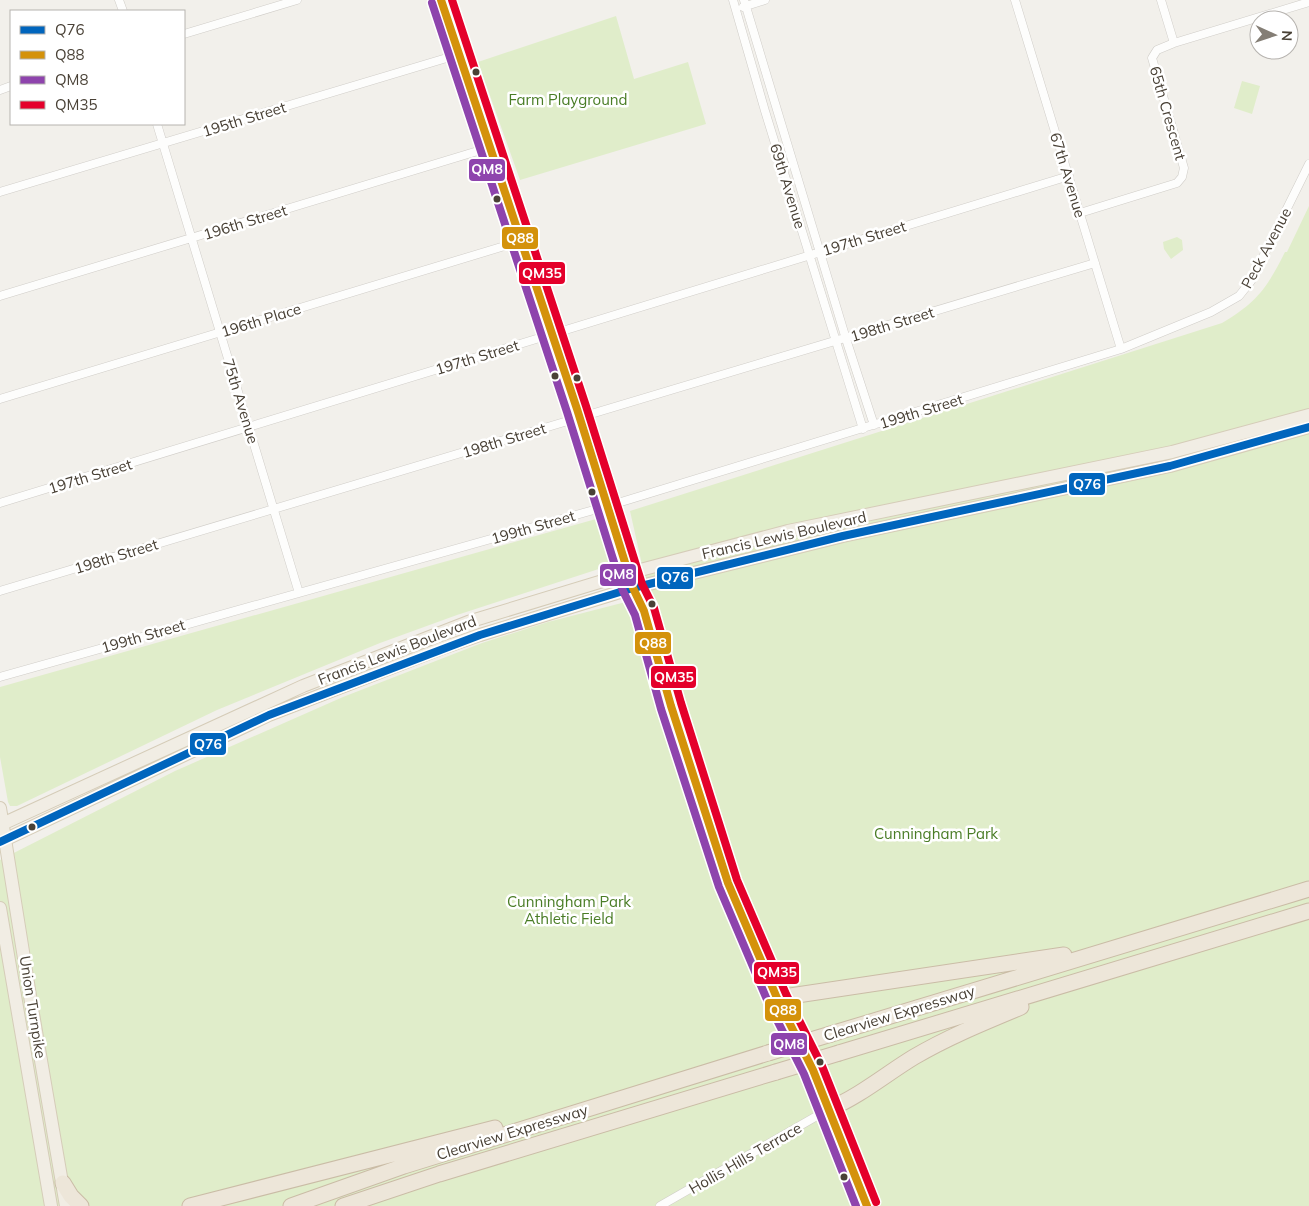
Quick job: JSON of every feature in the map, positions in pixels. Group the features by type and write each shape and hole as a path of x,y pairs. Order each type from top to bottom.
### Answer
{"highway":[{"name":"Clearview Expressway","path":"291,1206 395,1169 637,1093 1309,889"},
{"name":"Clearview Expressway","path":"343,1206 505,1154 1309,911"},
{"path":"1203,943 1309,922"},
{"path":"777,998 1001,966 1127,944"},
{"path":"829,1109 852,1098 949,1038 1107,972"},
{"path":"190,1206 637,1093"},
{"path":"373,1206 505,1154"},
{"path":"62,1182 71,1196 81,1206"}],"main road":[{"name":"Francis Lewis Boulevard","path":"2,824 303,686 468,622 629,573 788,531 1172,452 1309,415"},
{"name":"Francis Lewis Boulevard","path":"3,841 269,715 440,649 633,588 843,536 1170,466 1309,427"},
{"name":"Union Turnpike","path":"0,808 3,841 66,1206"},
{"name":"Union Turnpike","path":"0,908 51,1206"}],"street":[{"path":"185,34 297,0"},
{"path":"441,0 580,417 633,588 644,611 671,706 728,883 777,998 813,1070 867,1206"},
{"name":"69th Avenue","path":"733,0 863,429"},
{"path":"736,9 745,3 765,0"},
{"name":"67th Avenue","path":"1015,0 1121,349"},
{"path":"1161,0 1174,43"},
{"name":"65th Crescent","path":"1080,213 1177,183 1182,177 1184,168 1152,58 1157,50 1174,43 1309,2"},
{"name":"69th Avenue","path":"745,3 874,425"},
{"name":"195th Street","path":"0,192 460,54"},
{"name":"75th Avenue","path":"157,125 299,592"},
{"name":"196th Street","path":"0,296 491,147"},
{"name":"Peck Avenue","path":"1121,349 1211,312 1239,296 1251,281 1309,164"},
{"name":"197th Street","path":"0,503 1069,176"},
{"name":"196th Place","path":"0,399 521,242"},
{"name":"198th Street","path":"0,591 1095,263"},
{"name":"199th Street","path":"0,676 608,506 1121,349"},
{"name":"Hollis Hills Terrace","path":"660,1206 829,1109"}],"green space":[{"name":"Farm Playground","path":"616,16 634,79 688,62 706,124 520,180 478,62"},
{"path":"1242,81 1260,86 1252,114 1234,108"},
{"name":"Cunningham Park","path":"1309,206 1309,1206 0,1206 0,860 175,771 343,697 482,643 548,622 649,596 630,511 1222,323 1253,301 1266,285 1285,252 1287,252"},
{"path":"1177,237 1182,240 1183,250 1171,259 1164,249 1163,242"},
{"path":"596,519 611,565 457,615 380,643 217,710 17,806 10,806 8,802 0,757 0,687"}],"transit line":[{"name":"Q88","path":"441,0 577,409 633,588 644,611 671,706 728,883 777,998 813,1070 867,1206"},
{"name":"QM35","path":"452,0 586,406 642,584 654,608 681,703 737,880 786,994 822,1066 876,1202"},
{"name":"QM8","path":"432,3 567,412 623,591 635,615 661,709 719,887 768,1002 804,1074 856,1206"},
{"name":"Q76","path":"0,842 269,715 480,635 633,588 843,536 1170,466 1309,427"}],"park label":[{"name":"Cunningham Park Athletic Field","path":"569,910"}]}
